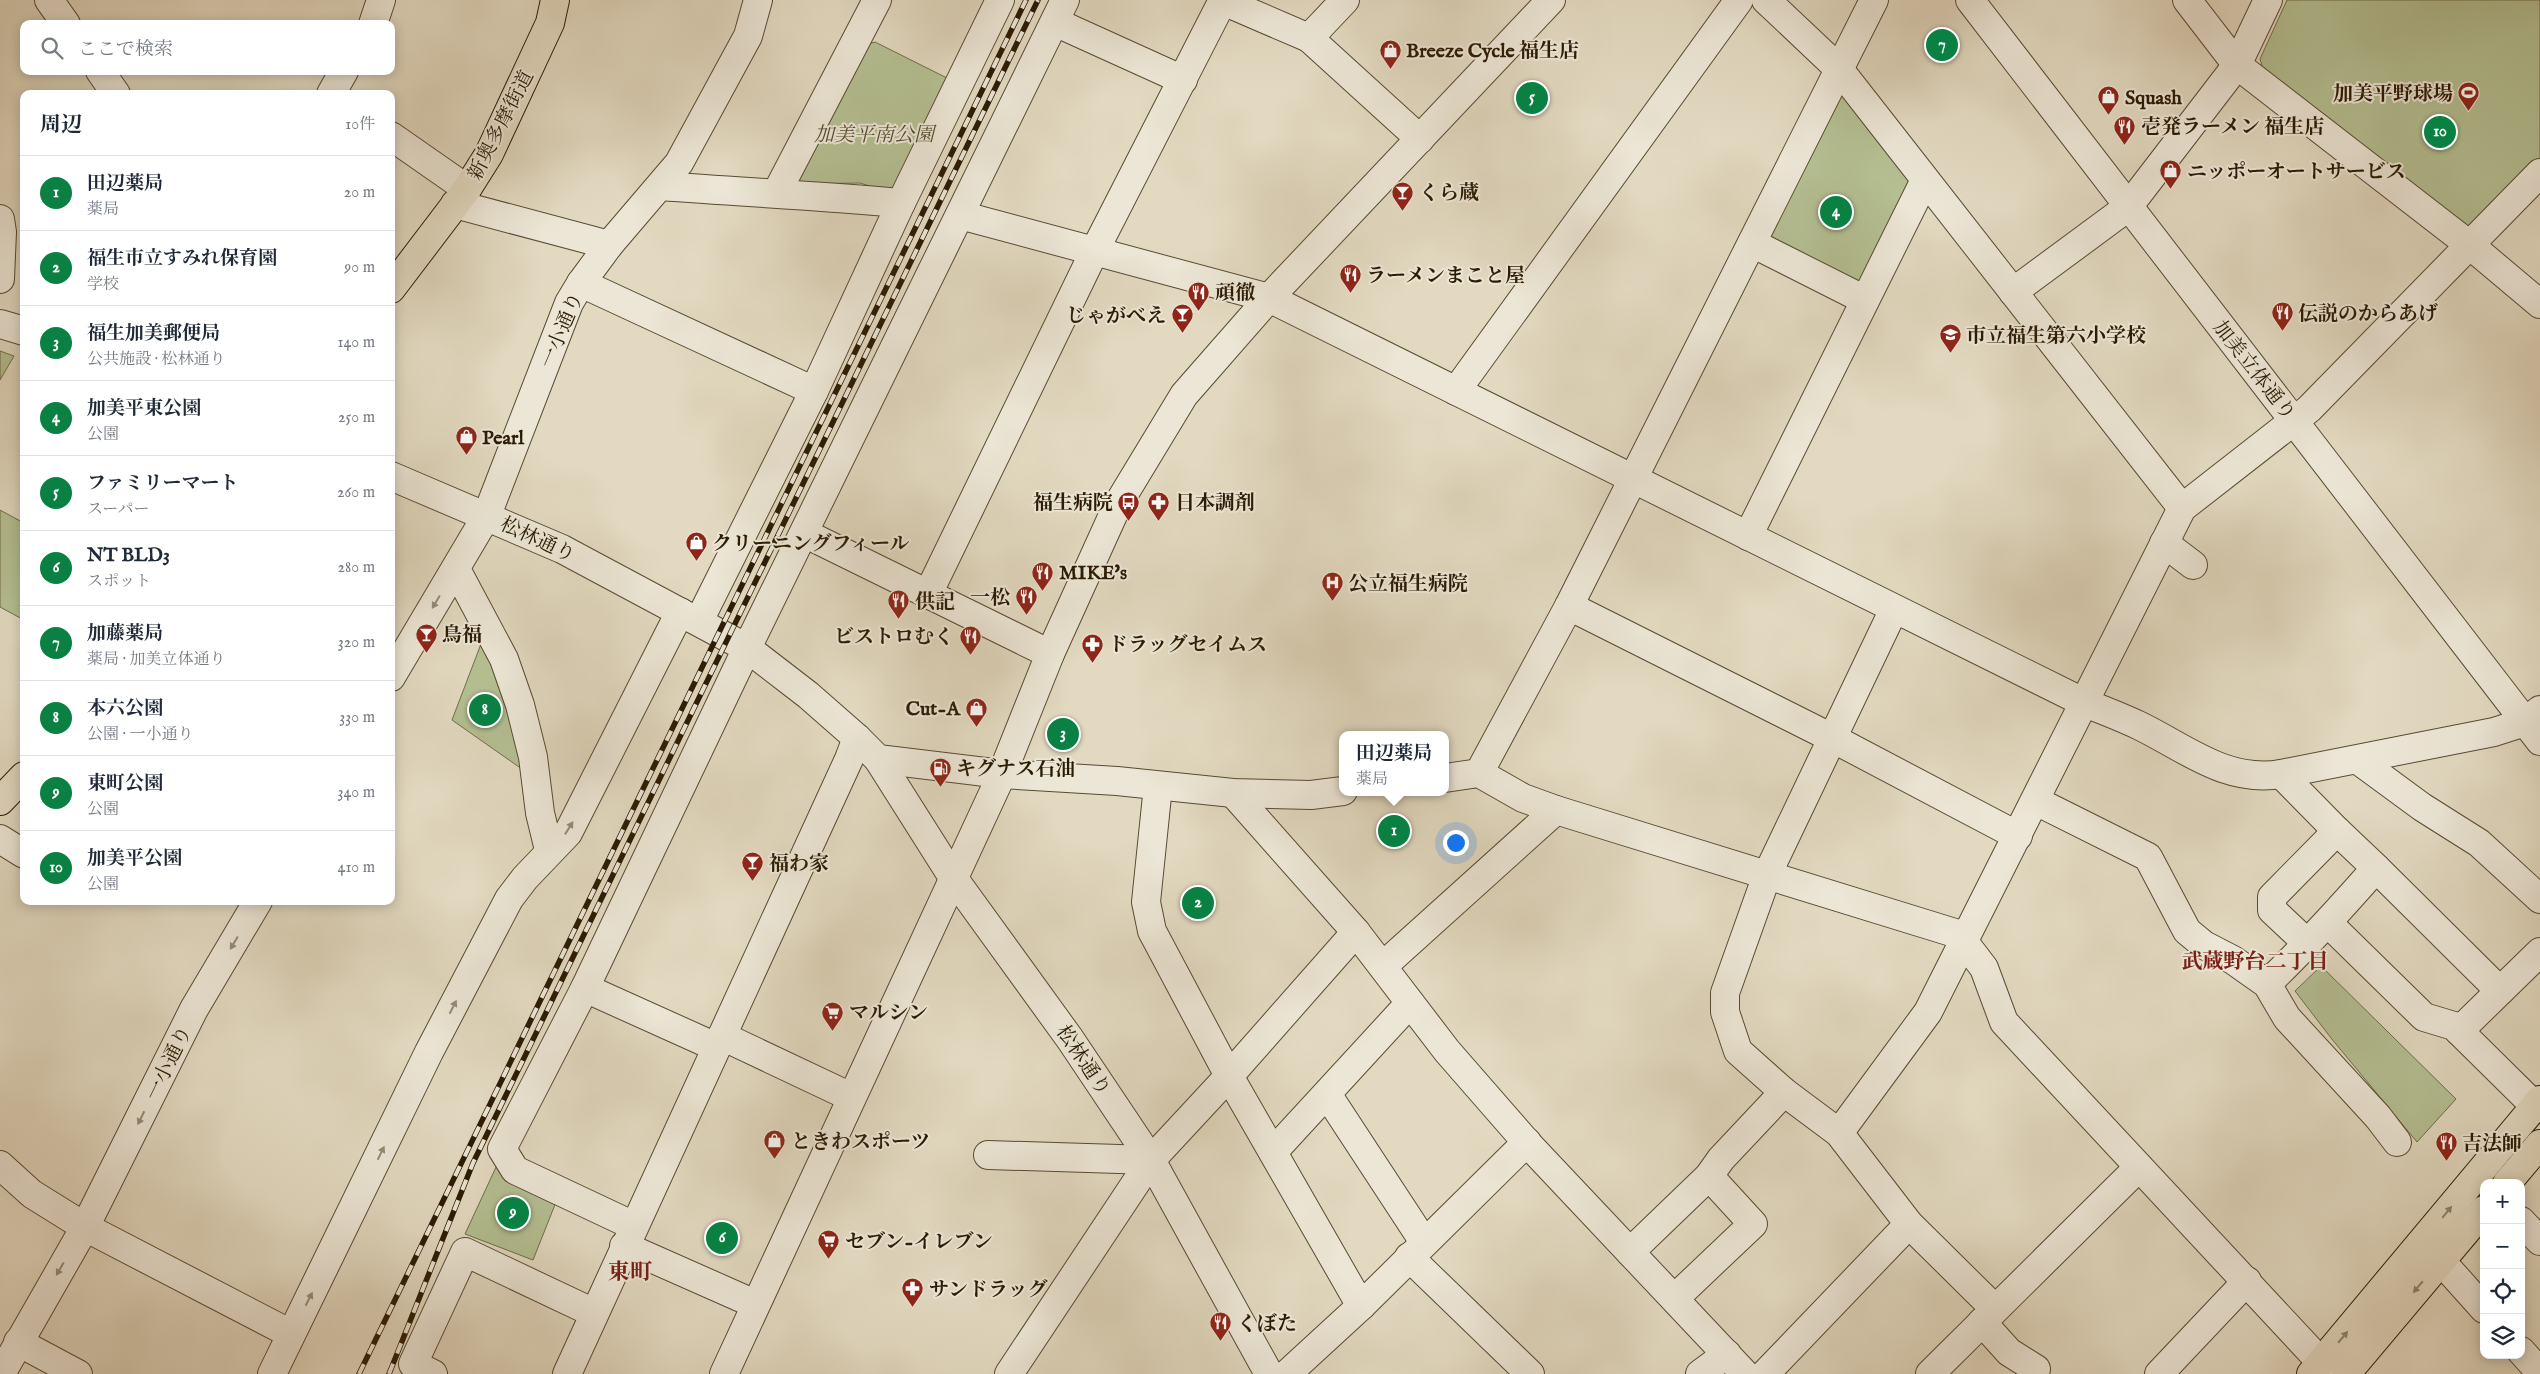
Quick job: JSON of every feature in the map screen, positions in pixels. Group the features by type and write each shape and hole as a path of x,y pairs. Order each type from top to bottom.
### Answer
{"main road":[{"name":"新奥多摩街道","path":"396,276 461,196 489,154 546,32 555,0"},
{"path":"0,801 20,780"},
{"path":"2322,1370 2480,1179 2537,1103"},
{"path":"2510,1179 2540,1144"},
{"path":"2346,1374 2480,1215"}],"street":[{"path":"49,0 63,20"},
{"path":"374,20 381,0"},
{"name":"一小通り","path":"395,670 487,515 570,303 581,283 609,245 679,163 748,36 758,0"},
{"path":"777,192 877,0"},
{"path":"272,1374 429,1052 509,899 549,850 568,833 814,391 901,203 1000,0"},
{"path":"1308,38 1345,0"},
{"path":"724,1374 952,876 1002,774 1050,654 1118,504 1184,396 1269,298 1551,0"},
{"path":"1456,392 1739,0"},
{"path":"1766,0 1839,69 2182,508"},
{"path":"1480,773 1569,606 1874,0"},
{"name":"加美立体通り","path":"1970,0 2294,421 2535,725"},
{"path":"2186,0 2237,65 2471,246 2540,304"},
{"path":"2013,292 2128,207 2237,65 2268,0"},
{"path":"928,594 1095,250 1223,1 1308,38 1420,138"},
{"path":"755,1304 629,1236 515,1170 502,1149 586,988 746,648 1060,11 1183,80"},
{"path":"103,75 113,90"},
{"path":"333,90 342,75"},
{"path":"395,139 461,196 609,245"},
{"path":"1838,1134 1928,1012 2182,508 2294,421 2358,362 2540,174"},
{"path":"1748,536 1925,180"},
{"path":"661,186 744,192 777,192 901,203"},
{"path":"960,215 1269,298 2085,703 2138,724 2212,764 2242,775 2260,777 2281,774 2535,725"},
{"path":"0,219 2,232 0,279"},
{"path":"1752,243 1865,300"},
{"path":"581,283 814,391"},
{"path":"0,324 20,329"},
{"name":"松林通り","path":"395,478 487,515 562,549 746,648 808,695 878,759 952,876 1070,1039 1150,1160 1270,1373"},
{"path":"804,533 1050,654"},
{"path":"2164,543 2193,565"},
{"path":"456,569 483,616 508,668 533,757 540,814 549,850"},
{"path":"1569,606 1832,738 2018,836"},
{"path":"1894,609 1767,874 1725,993 1725,1012 1738,1051 1784,1092 1838,1134 1909,1224 1988,1315 2009,1352 2036,1369 2032,1374"},
{"path":"567,1374 850,759 857,738"},
{"path":"878,759 1002,774 1233,793 1311,795 1339,792"},
{"path":"2358,760 2422,807 2479,843 2540,899"},
{"path":"1449,777 1480,773 1523,798 1556,810 1958,934 1984,968 2004,1022 2247,1281 2322,1370"},
{"path":"2281,774 2500,991"},
{"path":"1158,786 1146,902 1152,931 1229,1076 1362,1306"},
{"path":"1233,793 1356,932 1447,1051 1527,1142 1746,1374"},
{"path":"2036,801 2148,857 2187,931 2204,945 2233,960 2267,984 2287,1018 2378,1117 2397,1142"},
{"path":"1383,966 1556,810"},
{"path":"2308,944 2272,910 2272,897 2337,831"},
{"path":"0,839 20,852"},
{"path":"2267,984 2328,924 2376,868"},
{"name":"一小通り","path":"1,1374 85,1227 194,1010 256,905"},
{"path":"2328,924 2424,1017 2454,1026 2537,1103"},
{"path":"1009,1374 1150,1160 1229,1076 1356,932"},
{"path":"2459,1031 2540,952"},
{"path":"586,988 851,1097"},
{"path":"1273,1152 1410,1003"},
{"path":"1630,1252 1709,1176 1721,1159 1784,1092"},
{"path":"1327,1094 1416,1250 1530,1374"},
{"path":"1270,1373 1362,1306 1416,1250 1527,1142"},
{"path":"988,1155 1150,1160"},
{"path":"0,1165 32,1194 85,1227 291,1334"},
{"path":"1930,1374 2139,1167"},
{"path":"1675,1298 1753,1224 1709,1176"},
{"path":"1765,1374 1909,1224"},
{"path":"2524,1224 2540,1241"},
{"path":"433,1374 413,1364 464,1252 594,1313"},
{"path":"2441,1261 2480,1305"},
{"path":"2159,1374 2247,1281"},
{"path":"18,1342 78,1374"},
{"path":"1700,1374 1727,1354"},
{"path":"2525,1355 2540,1372"}],"green space":[{"path":"2287,0 2540,0 2540,159 2478,224 2464,228 2264,72 2260,59"},
{"name":"加美平南公園","path":"875,42 949,79 892,193 860,183 795,184 865,45"},
{"path":"1837,84 1913,185 1861,294 1758,239"},
{"path":"0,351 14,356 0,380"},
{"path":"0,510 20,521 20,618 0,607"},
{"path":"484,636 529,774 452,720"},
{"path":"2321,966 2456,1099 2417,1142 2331,1038 2295,991"},
{"path":"497,1165 560,1192 533,1260 465,1234"}],"railway":[{"path":"359,1374 1026,0"},
{"path":"389,1374 473,1163 1038,0"}],"place":[{"name":"加藤薬局","path":"1942,45"},
{"name":"Breeze Cycle 福生店","path":"1390,69"},
{"name":"ファミリーマート","path":"1532,98"},
{"name":"加美平野球場","path":"2469,112"},
{"name":"Squash","path":"2109,116"},
{"name":"加美平公園","path":"2440,132"},
{"name":"壱発ラーメン 福生店","path":"2125,145"},
{"name":"ニッポーオートサービス","path":"2171,190"},
{"name":"くら蔵","path":"1403,211"},
{"name":"加美平東公園","path":"1836,212"},
{"name":"ラーメンまこと屋","path":"1350,294"},
{"name":"頑徹","path":"1199,311"},
{"name":"伝説のからあげ","path":"2282,332"},
{"name":"じゃがべえ","path":"1182,334"},
{"name":"市立福生第六小学校","path":"1950,354"},
{"name":"Pearl","path":"466,456"},
{"name":"福生病院","path":"1129,521"},
{"name":"日本調剤","path":"1159,521"},
{"name":"クリーニングフィール","path":"696,562"},
{"name":"MIKE's","path":"1043,591"},
{"name":"公立福生病院","path":"1332,602"},
{"name":"一松","path":"1026,616"},
{"name":"供記","path":"899,620"},
{"name":"鳥福","path":"426,653"},
{"name":"ビストロむく","path":"970,655"},
{"name":"ドラッグセイムス","path":"1092,663"},
{"name":"本六公園","path":"485,710"},
{"name":"Cut-A","path":"976,727"},
{"name":"福生加美郵便局","path":"1063,734"},
{"name":"キグナス石油","path":"940,787"},
{"name":"田辺薬局","path":"1394,831"},
{"name":"福わ家","path":"753,882"},
{"name":"福生市立すみれ保育園","path":"1198,903"},
{"name":"マルシン","path":"833,1031"},
{"name":"ときわスポーツ","path":"775,1160"},
{"name":"吉法師","path":"2446,1162"},
{"name":"東町公園","path":"513,1213"},
{"name":"NT BLD3","path":"722,1238"},
{"name":"セブン-イレブン","path":"829,1260"},
{"name":"サンドラッグ","path":"913,1308"},
{"name":"くぼた","path":"1221,1342"}],"district":[{"name":"武蔵野台二丁目","path":"2255,961"},
{"name":"東町","path":"630,1271"}]}
